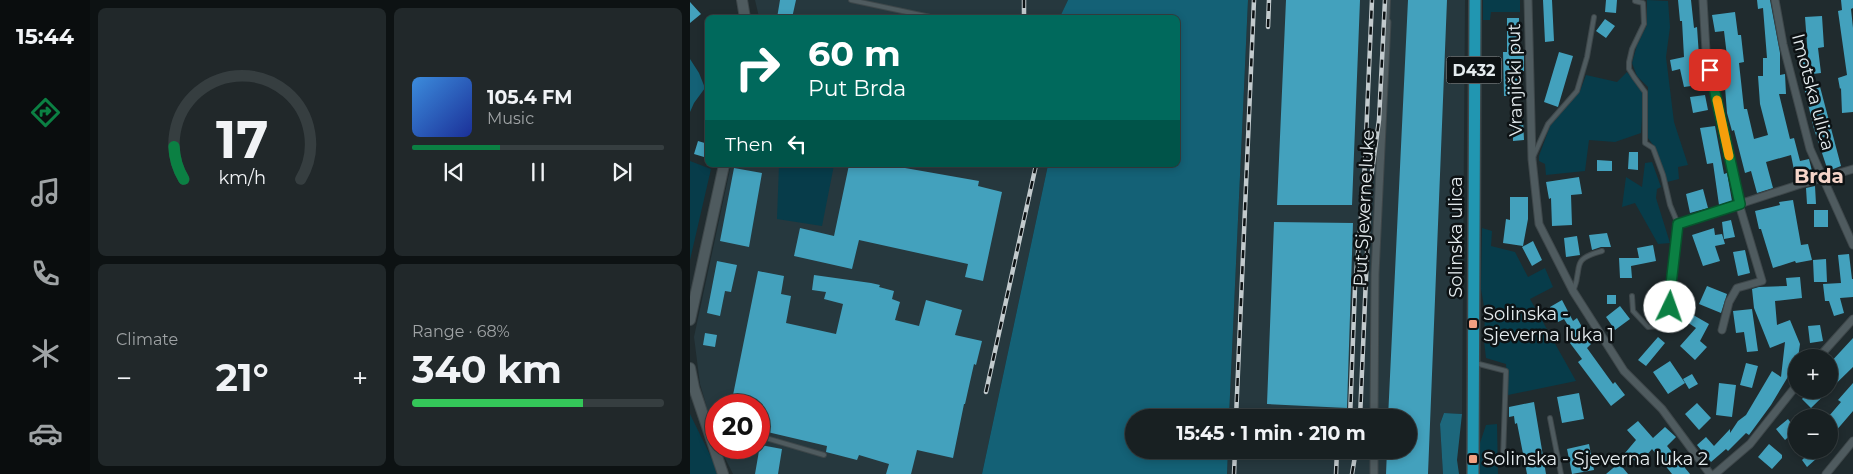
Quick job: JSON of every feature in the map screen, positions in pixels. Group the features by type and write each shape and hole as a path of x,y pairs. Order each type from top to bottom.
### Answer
{"main road":[{"path":"742,0 744,15"},
{"name":"Solinska ulica","path":"1473,474 1475,0"},
{"path":"690,320 724,167"},
{"path":"690,368 694,388 705,411"},
{"path":"719,459 723,474"}],"street":[{"name":"Vranjički put","path":"1528,0 1532,159 1539,224 1573,291 1624,370 1662,409 1710,474"},
{"path":"1703,0 1706,51 1740,204 1762,281 1737,288 1730,302 1722,330"},
{"name":"Imotska ulica","path":"1775,0 1783,44 1810,149 1853,245"},
{"name":"Put Sjeverne luke","path":"1374,409 1375,274 1387,22"},
{"path":"1678,224 1853,169"},
{"path":"1826,349 1853,319"},
{"path":"1715,474 1750,444 1788,396"},
{"path":"1826,474 1853,441"},
{"path":"1374,459 1374,474"}],"lane":[{"path":"851,0 921,15"},
{"name":"Put Sjeverne luke","path":"1387,22 1388,0"},
{"path":"1632,296 1633,311 1648,327 1661,326 1670,320 1670,293 1678,224 1670,205 1663,175 1653,148 1645,143 1646,92 1630,69 1629,62 1632,48 1644,24 1643,3 1635,1"},
{"name":"Vranjički put","path":"1532,159 1548,124 1577,91 1587,57 1594,17"},
{"path":"1573,291 1576,284 1577,267 1583,258 1602,251"},
{"path":"1473,362 1506,371 1503,458"},
{"path":"1550,418 1561,474"},
{"path":"770,439 824,455"}],"shaded area":[{"path":"755,0 1068,0 1061,15 759,15"},
{"path":"1068,0 1248,0 1229,409 1125,409 1125,459 1228,459 1227,474 982,474 1048,167 1180,167 1180,15 1061,15"},
{"path":"1248,0 1465,0 1462,414 1444,413 1440,424 1443,474 1227,474 1228,459 1417,459 1417,409 1229,409"},
{"path":"1483,0 1520,0 1520,12 1491,12 1490,20 1483,20"},
{"path":"1647,0 1668,1 1670,27 1666,57 1674,122 1688,165 1678,167 1679,179 1667,182 1656,149 1648,138 1648,87 1637,76 1632,63 1637,45 1647,25"},
{"path":"690,59 699,73 705,88 690,112"},
{"path":"1627,72 1642,91 1641,133 1615,142 1589,140 1585,171 1546,175 1545,164 1539,161 1539,156 1550,126 1580,91 1586,75 1617,82"},
{"path":"690,161 711,169 690,260"},
{"path":"1652,162 1661,187 1657,189 1656,198 1670,243 1658,244 1635,203 1622,207 1626,177 1642,187 1645,163"},
{"path":"731,167 1048,167 982,474 733,474 726,459 770,459 770,394 705,394 705,401 700,384 694,337"},
{"path":"779,167 834,167 822,226 777,219"},
{"path":"1482,228 1492,231 1491,246 1515,252 1528,277 1545,268 1553,287 1530,299 1576,381 1508,395 1506,364 1486,358 1484,341 1485,312 1481,289"},
{"path":"1444,413 1462,414 1457,460 1459,474 1443,474 1440,424"},
{"path":"690,414 705,445 705,459 712,459 717,474 690,474"},
{"path":"1497,424 1498,474 1480,474 1479,446 1486,425"}],"building":[{"path":"780,0 796,0 793,15 778,15"},
{"path":"1286,0 1360,0 1352,205 1277,205"},
{"path":"1408,0 1447,0 1428,474 1386,474 1387,459 1417,459 1417,409 1388,409"},
{"path":"1543,0 1552,0 1554,41 1545,42"},
{"path":"1606,0 1617,0 1616,13 1605,12"},
{"path":"1678,0 1691,0 1694,28 1697,27 1699,56 1697,56 1701,81 1690,83 1691,86 1684,87 1680,69 1672,71 1670,60 1684,57 1682,21 1680,21"},
{"path":"1757,0 1770,0 1780,53 1780,75 1785,74 1786,94 1779,94 1790,139 1794,138 1800,161 1809,159 1813,175 1796,180 1791,155 1766,162 1773,188 1757,193 1751,171 1745,173 1734,130 1732,131 1727,113 1724,74 1729,73 1724,31 1715,32 1712,15 1735,12 1738,35 1741,35 1744,62 1739,63 1744,109 1747,109 1754,139 1768,135 1760,104 1758,76 1763,76 1763,58 1767,58 1763,8 1758,9"},
{"path":"1841,0 1853,0 1853,8 1851,9 1853,28 1853,112 1842,113 1841,88 1838,78 1847,75 1838,11 1842,10"},
{"path":"690,2 701,14 690,23"},
{"path":"1822,16 1824,47 1818,48 1821,73 1804,75 1802,57 1808,57 1805,17"},
{"path":"1507,18 1519,18 1519,52 1524,52 1524,71 1520,71 1520,95 1504,96 1503,52 1507,52"},
{"path":"1605,19 1615,26 1606,38 1596,31"},
{"path":"1559,52 1573,56 1558,107 1544,102"},
{"path":"1819,83 1841,166 1828,171 1814,129 1804,87"},
{"path":"1705,95 1708,110 1693,113 1690,97"},
{"path":"1523,119 1524,140 1513,141 1513,120"},
{"path":"1715,126 1724,174 1727,173 1732,201 1719,205 1713,163 1707,164 1700,128"},
{"path":"698,141 705,143 704,157 694,154"},
{"path":"1629,152 1638,152 1638,170 1628,169"},
{"path":"1597,160 1612,161 1612,171 1597,171"},
{"path":"849,167 899,167 979,181 978,186 1002,192 983,281 965,277 968,264 859,240 852,269 794,256 800,228 834,236"},
{"path":"734,168 762,173 749,247 720,241"},
{"path":"1579,177 1582,194 1571,195 1572,225 1552,226 1551,198 1549,199 1546,182"},
{"path":"1815,186 1816,204 1807,204 1806,188"},
{"path":"1703,189 1708,208 1690,213 1686,194"},
{"path":"1510,197 1528,197 1528,219 1523,246 1503,243 1506,219 1510,220"},
{"path":"1793,200 1801,245 1808,244 1812,260 1796,263 1795,261 1773,268 1761,229 1759,229 1755,211 1780,205 1779,202"},
{"path":"1814,210 1828,210 1828,227 1814,227"},
{"path":"1731,220 1735,237 1724,239 1722,222"},
{"path":"1274,222 1353,223 1347,408 1267,404"},
{"path":"1714,228 1715,235 1722,234 1725,244 1715,246 1720,261 1703,266 1692,235"},
{"path":"1607,233 1611,247 1601,247 1592,250 1589,235"},
{"path":"1577,236 1580,255 1566,257 1564,238"},
{"path":"1533,241 1542,260 1532,266 1522,247"},
{"path":"1653,245 1656,261 1631,266 1632,278 1620,278 1619,258 1639,258 1637,248"},
{"path":"1745,250 1750,273 1738,276 1733,252"},
{"path":"1849,254 1853,279 1853,297 1840,298 1844,313 1834,316 1829,301 1825,301 1823,284 1841,283 1838,255"},
{"path":"1826,259 1827,282 1814,282 1813,260"},
{"path":"717,261 737,265 731,292 725,291 720,316 707,313"},
{"path":"758,271 784,276 781,294 791,296 786,323 836,334 843,304 824,299 826,292 812,290 814,275 871,283 894,291 892,299 900,302 895,320 919,326 926,300 962,310 955,335 982,341 964,404 953,458 917,450 911,474 886,474 889,464 859,455 857,460 826,452 827,446 770,433 770,394 733,394"},
{"path":"1800,277 1802,298 1775,301 1777,325 1790,320 1800,344 1799,349 1788,349 1788,377 1771,405 1749,435 1746,433 1728,451 1726,449 1711,462 1697,445 1706,437 1714,446 1730,429 1730,433 1738,421 1746,415 1772,371 1781,377 1785,342 1770,348 1754,308 1752,289 1787,286 1786,278"},
{"path":"1707,286 1727,294 1721,313 1699,304"},
{"path":"1607,295 1616,295 1616,304 1607,304"},
{"path":"1562,300 1573,321 1577,318 1582,327 1579,328 1591,344 1587,348 1613,384 1615,382 1625,395 1611,406 1578,362 1582,359 1570,343 1576,338 1564,319 1558,322 1550,307"},
{"path":"1620,306 1630,319 1615,330 1606,317"},
{"path":"1752,309 1758,351 1747,352 1744,332 1736,333 1733,311"},
{"path":"1688,312 1709,324 1700,341 1707,347 1695,360 1680,346 1696,328 1684,320"},
{"path":"1820,325 1823,341 1810,343 1808,326"},
{"path":"705,333 717,335 715,347 703,345"},
{"path":"1658,337 1665,343 1646,366 1638,360"},
{"path":"1853,338 1853,367 1838,382 1838,354"},
{"path":"1670,361 1685,383 1668,394 1653,372"},
{"path":"1746,363 1758,366 1752,388 1740,385"},
{"path":"1692,374 1698,384 1689,389 1683,379"},
{"path":"1719,383 1736,385 1732,417 1716,415"},
{"path":"1853,383 1853,411 1838,428 1838,409 1835,409 1841,402 1838,400"},
{"path":"1579,393 1584,419 1562,423 1557,397"},
{"path":"1802,399 1820,399 1811,408"},
{"path":"1534,402 1546,474 1527,474 1517,423 1515,424 1514,416 1509,417 1509,407"},
{"path":"1697,403 1711,418 1699,430 1685,414"},
{"path":"1788,419 1788,437 1785,440 1776,429"},
{"path":"1638,421 1653,438 1665,427 1676,437 1667,446 1690,474 1672,474 1652,449 1639,464 1625,453 1636,440 1627,430"},
{"path":"1589,444 1594,470 1572,474 1567,449"},
{"path":"1769,444 1782,455 1782,458 1772,469 1758,457"},
{"path":"770,447 782,449 778,474 755,474 758,459 770,459"},
{"path":"1803,459 1816,459 1807,467"},
{"path":"1619,463 1628,474 1606,474"}],"railway":[{"path":"1024,0 1024,15"},
{"path":"1236,409 1254,0"},
{"path":"1268,27 1269,0"},
{"path":"1350,409 1355,287 1364,183 1372,0"},
{"path":"1371,179 1379,120 1385,0"},
{"path":"986,392 1036,167"},
{"path":"1360,409 1369,207"},
{"path":"1234,474 1235,459"},
{"path":"1336,474 1337,459"},
{"path":"1352,474 1354,459"}],"slow traffic":[{"path":"1717,100 1729,156"}],"place":[{"name":"Solinska - Sjeverna luka 1","path":"1473,324"},
{"name":"Solinska - Sjeverna luka 2","path":"1473,459"}],"district":[{"name":"Brda","path":"1819,176"}],"route":[{"path":"1670,307 1678,224 1740,204 1710,70"}]}
